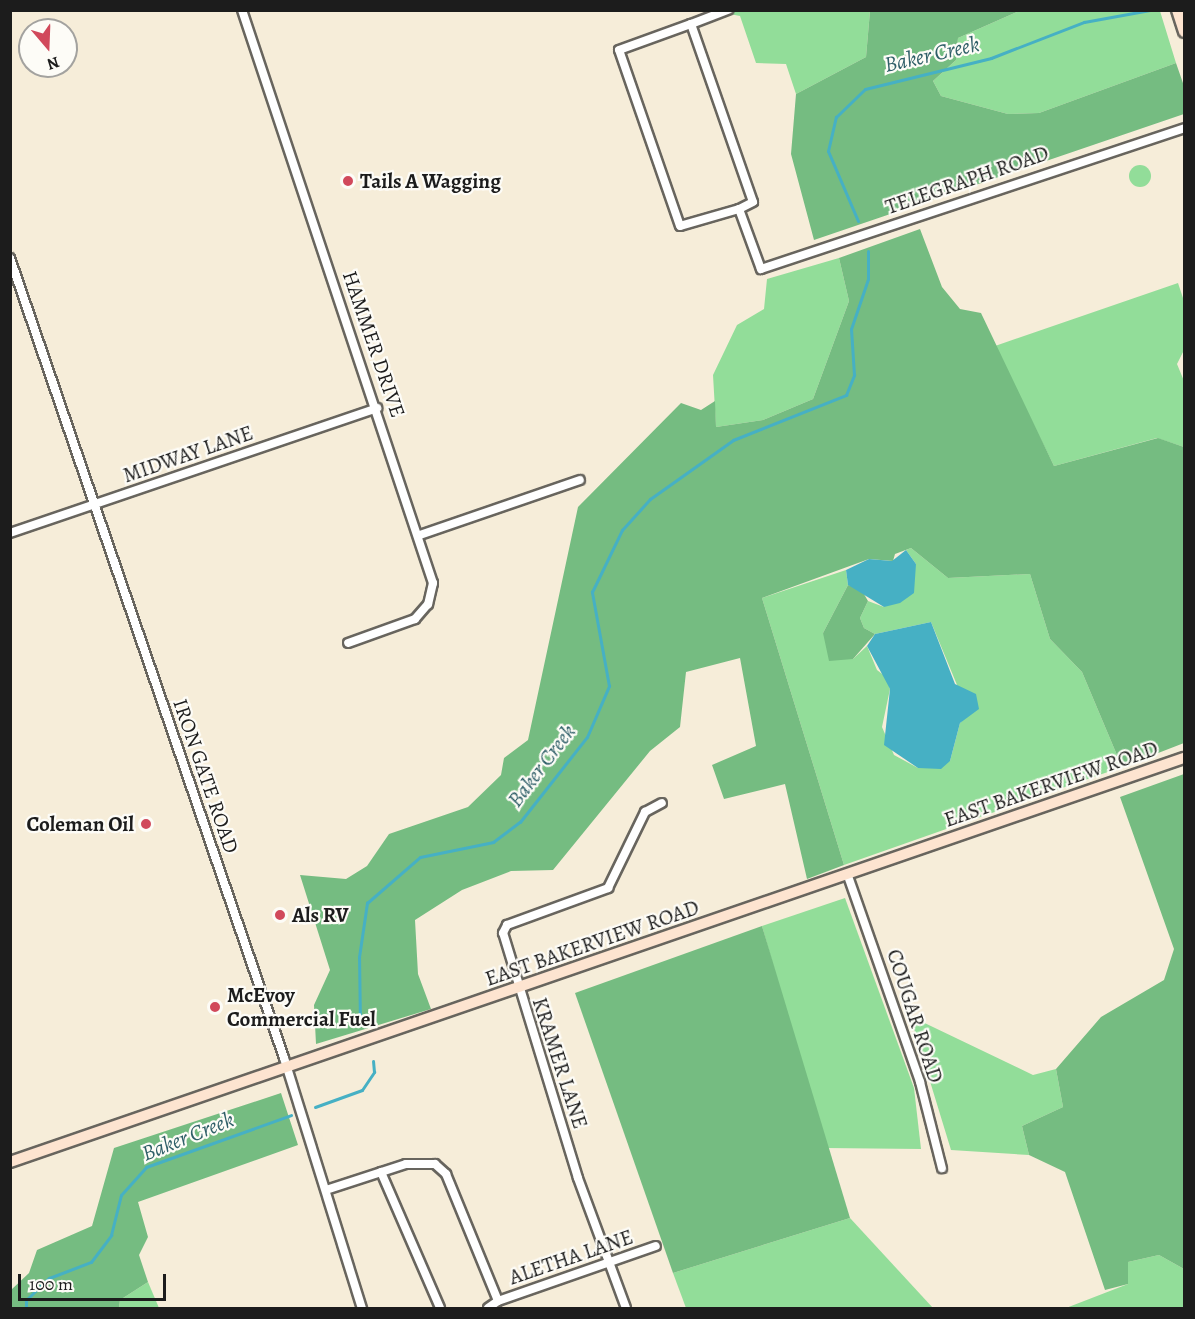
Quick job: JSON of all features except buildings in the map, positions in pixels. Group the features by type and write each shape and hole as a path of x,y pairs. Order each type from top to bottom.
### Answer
{"main road":[{"path":"1177,10 1185,32"},
{"name":"EAST BAKERVIEW ROAD","path":"10,1162 848,876 1185,758"}],"street":[{"name":"HAMMER DRIVE","path":"242,10 420,535 434,583 428,604 415,619 348,643"},
{"path":"690,24 753,202 739,209 680,226 619,50 728,10"},
{"name":"TELEGRAPH ROAD","path":"739,209 761,269 1185,128"},
{"name":"IRON GATE ROAD","path":"10,258 287,1068 362,1308"},
{"name":"MIDWAY LANE","path":"10,533 377,408"},
{"path":"420,535 580,480"},
{"name":"KRAMER LANE","path":"626,1308 608,1263 504,946 507,925 608,888 645,812 662,803"},
{"name":"COUGAR ROAD","path":"848,876 920,1082 942,1168"},
{"path":"326,1190 422,1160 446,1174 498,1301"},
{"path":"381,1172 440,1308"},
{"name":"ALETHA LANE","path":"488,1308 498,1301 656,1246"}],"green space":[{"path":"714,11 870,11 866,57 796,94 786,64 756,63 740,16"},
{"path":"870,11 1019,11 958,38 956,60 933,81 941,96 1008,114 1039,113 1176,63 1184,86 1184,114 814,240 791,154 796,94 866,57"},
{"path":"1019,11 1160,11 1176,63 1039,113 1008,114 941,96 933,81 956,60 958,38"},
{"path":"1140,165 1148,168 1151,176 1148,184 1140,187 1132,184 1129,176 1132,168"},
{"path":"920,229 942,287 960,309 981,313 1054,466 1158,438 1184,447 1184,743 1122,767 1082,672 1050,639 1030,574 948,578 911,548 895,554 893,561 869,559 762,598 844,865 807,879 785,784 724,799 712,765 756,746 740,658 686,672 680,727 650,751 553,870 511,871 462,890 415,920 418,974 431,1009 316,1044 314,1005 330,970 300,875 346,879 367,866 389,834 468,807 501,775 504,758 528,740 578,507 681,403 701,410 715,401 716,427 763,420 813,399 849,301 839,258"},
{"path":"839,258 849,301 813,399 763,420 716,427 713,375 737,325 764,309 767,279"},
{"path":"1178,283 1184,301 1184,350 1177,364 1184,381 1184,447 1157,438 1054,466 995,346"},
{"path":"911,548 948,578 1030,574 1050,639 1082,672 1122,767 844,865 762,598 846,570 848,585 823,633 853,659 867,646 877,670 886,677 890,689 882,727 894,755 918,768 950,761 960,723 969,714 931,622 875,634 864,628 860,618 868,601 884,607 916,564 906,550"},
{"path":"848,585 861,589 868,601 860,618 864,628 875,634 853,659 829,661 823,633"},
{"path":"1184,774 1184,1269 1159,1255 1128,1262 1128,1284 1105,1290 1065,1172 1029,1155 1022,1126 1063,1107 1056,1069 1101,1017 1164,980 1174,949 1120,797"},
{"path":"845,898 914,1088 921,1149 825,1148 762,926"},
{"path":"762,926 850,1218 673,1273 575,993"},
{"path":"910,1016 1033,1075 1056,1069 1063,1107 1022,1126 1029,1155 951,1150"},
{"path":"281,1093 298,1145 138,1202 148,1237 139,1255 148,1282 120,1300 119,1308 11,1308 11,1290 29,1273 37,1250 92,1226 114,1148"},
{"path":"850,1218 933,1308 686,1308 673,1273"},
{"path":"1159,1255 1184,1269 1184,1308 1066,1308 1128,1284 1128,1262"},
{"path":"148,1282 159,1308 119,1308 120,1300"}],"water":[{"path":"906,550 916,564 914,593 900,603 884,607 848,585 846,570 869,559 892,561"},
{"path":"931,622 955,684 976,694 979,709 960,723 950,761 941,769 918,768 884,745 890,689 867,646 875,634"}],"waterway":[{"name":"Baker Creek","path":"858,221 828,151 836,117 865,89 991,58 1084,22 1150,10"},
{"name":"Baker Creek","path":"360,1025 359,957 367,903 420,857 493,842 520,822 587,737 609,686 592,592 622,530 650,499 733,440 846,395 854,375 851,329 868,279 868,251"},
{"name":"Baker Creek","path":"315,1107 362,1090 374,1072 373,1061"},
{"name":"Baker Creek","path":"26,1308 26,1300 49,1278 91,1262 111,1235 121,1195 146,1167 291,1115"}],"place":[{"name":"Tails A Wagging","path":"348,181"},
{"name":"Coleman Oil","path":"146,824"},
{"name":"Als RV","path":"280,915"},
{"name":"McEvoy Commercial Fuel","path":"215,1007"}]}
